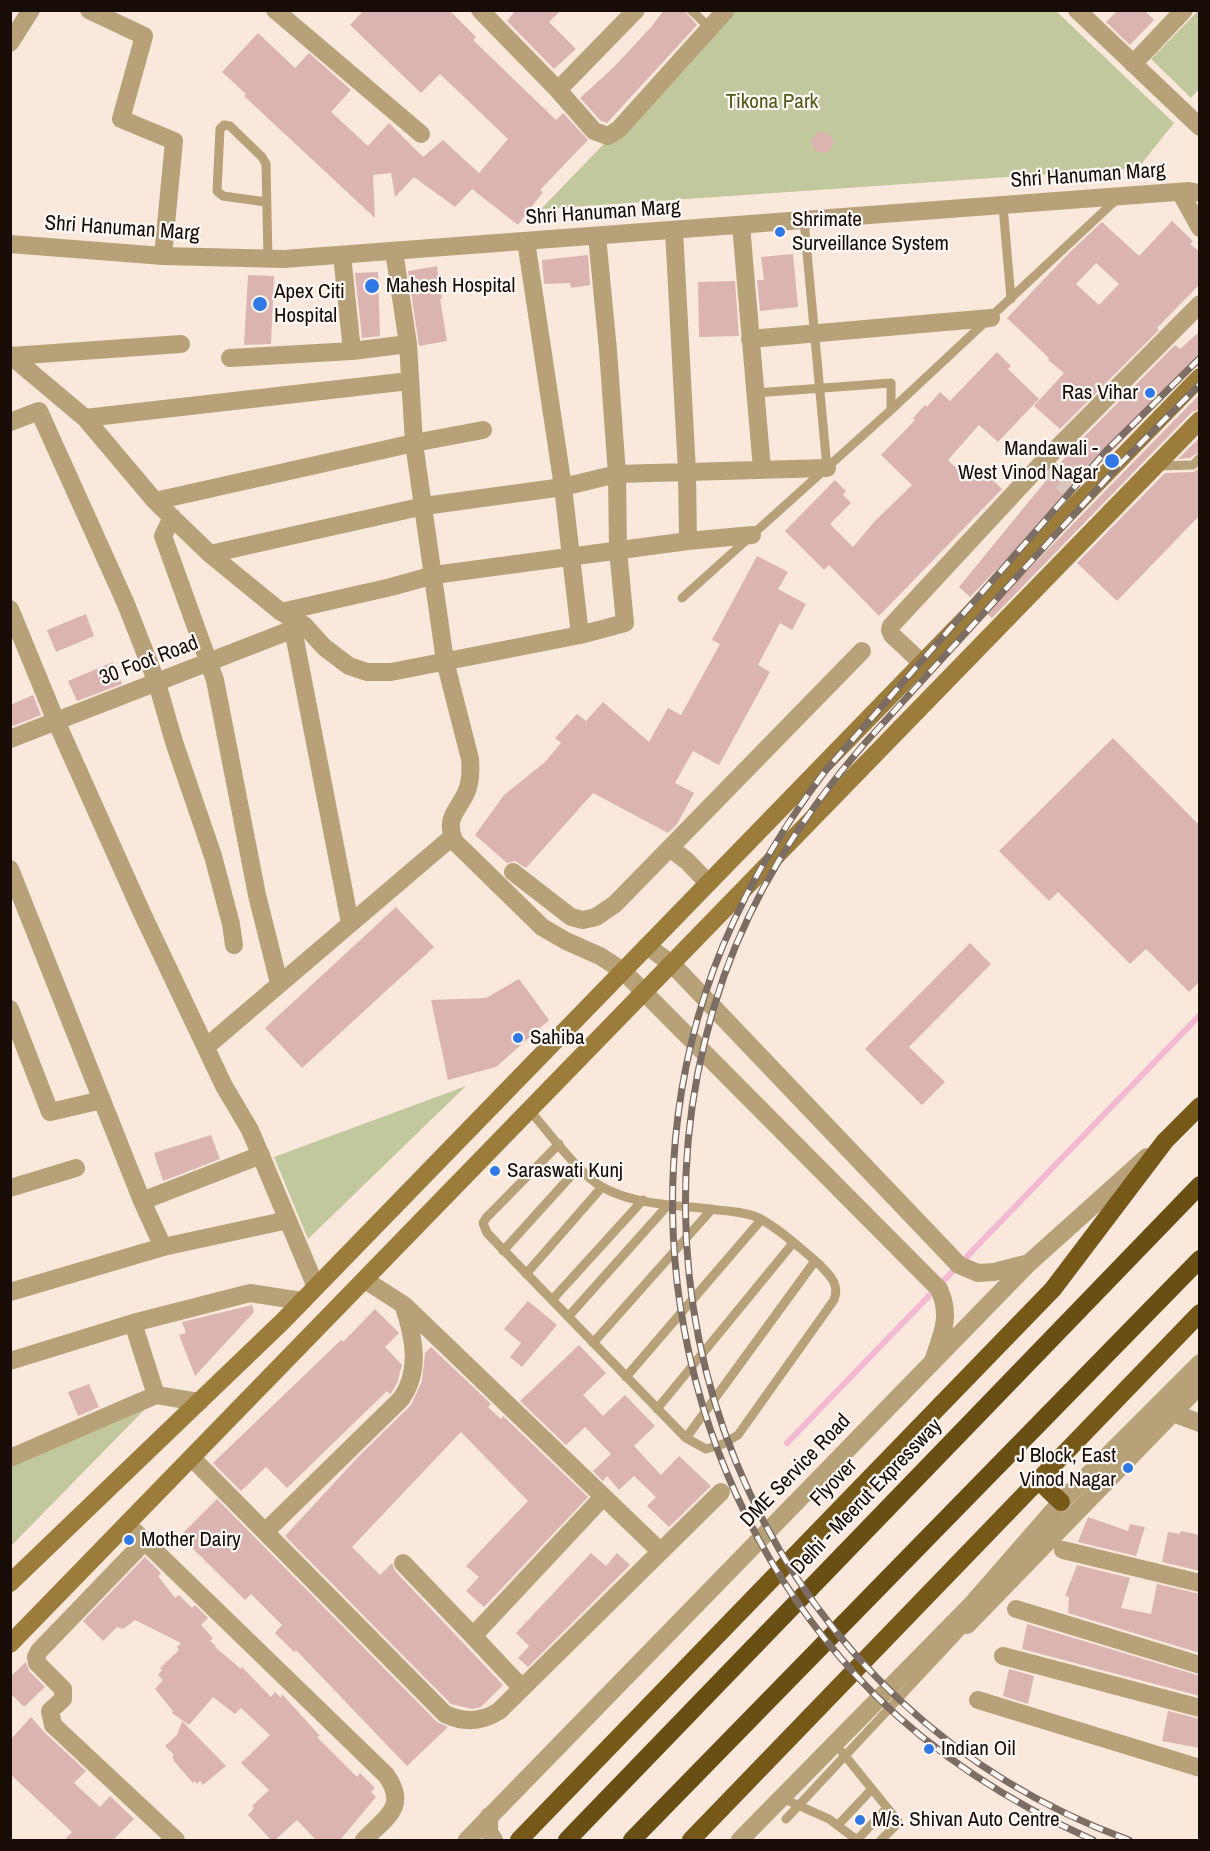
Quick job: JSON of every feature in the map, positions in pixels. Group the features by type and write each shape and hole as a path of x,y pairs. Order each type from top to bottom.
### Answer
{"highway":[{"name":"Flyover","path":"519,1840 1044,1299 1165,1141 1200,1106"},
{"name":"Delhi - Meerut Expressway","path":"567,1840 1200,1185"},
{"path":"632,1840 1200,1259"},
{"path":"691,1840 1037,1479 1200,1313"},
{"path":"1037,1479 1061,1502"}],"main road":[{"path":"10,1582 316,1287 1200,377"},
{"path":"10,1644 1200,420"},
{"path":"1146,432 1168,452"}],"street":[{"path":"10,43 16,26 31,10"},
{"path":"89,10 144,36 121,119 174,141 163,256"},
{"path":"275,10 421,134"},
{"path":"480,10 558,90 594,131 608,136 619,129 726,10"},
{"path":"558,90 636,10"},
{"path":"1077,10 1132,64 1196,115"},
{"path":"1132,64 1184,10"},
{"path":"1180,192 1200,228"},
{"name":"Shri Hanuman Marg","path":"10,244 163,256 268,258 342,255 1180,192 1200,193"},
{"path":"741,225 762,469"},
{"path":"674,230 687,472 688,541"},
{"path":"11,355 85,418 155,501 210,554 349,666 367,672 391,672 580,635 625,623 618,550 617,474 597,236"},
{"path":"526,241 563,487 580,635"},
{"path":"394,251 408,344 414,442 445,662 470,759 471,776 467,792 453,813 449,829 452,837 542,927 600,956 623,971 939,1289 946,1313 943,1332 932,1365"},
{"path":"342,255 352,351"},
{"path":"922,663 892,635 891,626 1043,462 1200,304"},
{"path":"750,339 991,318"},
{"path":"11,355 182,344"},
{"path":"230,358 352,351 408,344"},
{"path":"85,418 409,381"},
{"path":"10,422 39,411 57,395"},
{"path":"39,411 126,604 157,683 174,742 213,856 231,924 234,945"},
{"path":"155,501 414,442 483,430"},
{"path":"210,554 424,506 563,487 617,474 827,468"},
{"path":"172,517 163,536 215,680 261,911 279,983"},
{"path":"281,612 434,575 688,541 752,535"},
{"path":"10,609 56,721 142,913 225,1086 250,1130 316,1287"},
{"path":"298,627 350,923"},
{"name":"30 Foot Road","path":"10,739 298,627"},
{"path":"513,872 571,917 583,920 596,917 615,904 862,651"},
{"path":"206,1047 452,837"},
{"path":"670,848 687,861 708,883"},
{"path":"10,869 142,1202 163,1247"},
{"path":"647,946 672,963 959,1265 978,1273 994,1272 1029,1263"},
{"path":"10,1009 50,1112 102,1100"},
{"name":"DME Service Road","path":"467,1840 1029,1263 1165,1141"},
{"path":"142,1202 261,1155"},
{"path":"10,1188 76,1168"},
{"path":"10,1292 163,1247 288,1221"},
{"path":"365,1280 404,1305 660,1551"},
{"path":"10,1361 133,1323 250,1293 302,1301"},
{"path":"266,1531 401,1399 408,1388 414,1353 411,1329 404,1305"},
{"path":"133,1323 156,1395"},
{"path":"740,1840 790,1802 976,1599 1061,1502 1200,1363"},
{"path":"967,1625 1200,1385"},
{"path":"10,1458 156,1395 199,1402"},
{"path":"1173,1413 1200,1423"},
{"path":"192,1458 445,1714 466,1720 485,1719 499,1711 721,1492"},
{"path":"473,1636 603,1497"},
{"path":"127,1524 386,1775 394,1787 397,1798 393,1809 364,1840"},
{"path":"145,1541 39,1651 36,1657 37,1663 63,1689 63,1699 50,1711 53,1725 176,1840"},
{"path":"1063,1550 1200,1583"},
{"path":"403,1563 521,1687"},
{"path":"1016,1610 1200,1665"},
{"path":"1003,1656 1200,1708"},
{"path":"978,1700 1200,1768"},
{"path":"489,1816 489,1832 494,1840"}],"lane":[{"path":"691,10 710,28"},
{"path":"266,202 223,196 217,191 220,129 224,125 230,126 264,160 266,168 268,258"},
{"path":"682,597 891,410 1120,197"},
{"path":"1003,206 1011,299"},
{"path":"804,220 827,468"},
{"path":"755,393 891,383 891,410"},
{"path":"1155,466 1193,465 1200,458"},
{"path":"530,1111 589,1178 602,1187 643,1200 742,1213 761,1220 793,1243 833,1278 837,1288 834,1300 738,1435 723,1444 706,1449 686,1438 487,1233 483,1223 486,1218 559,1144"},
{"path":"503,1251 579,1167"},
{"path":"526,1274 602,1187"},
{"path":"552,1300 643,1200"},
{"path":"568,1317 668,1205"},
{"path":"594,1343 712,1209"},
{"path":"626,1377 761,1220"},
{"path":"657,1409 793,1243"},
{"path":"686,1438 815,1261"},
{"path":"880,1840 897,1824 895,1817 840,1749 967,1625"},
{"path":"838,1824 872,1789"},
{"path":"786,1819 790,1802 838,1824 857,1840 887,1808"}],"green space":[{"name":"Tikona Park","path":"732,11 1056,11 1174,123 1138,168 541,209"},
{"path":"1198,11 1199,89 1191,98 1151,59"},
{"path":"466,1086 308,1239 274,1157"},
{"path":"150,1404 11,1546 11,1463"}],"building":[{"path":"364,10 449,10 476,37 473,40 556,120 563,113 588,140 540,190 543,192 518,225 472,189 455,207 414,177 395,197 391,173 373,175 375,218 244,96 246,94 222,72 258,33 295,68 309,53 351,90 331,112 368,146 389,123 423,157 443,140 479,173 508,139 440,74 421,93 350,25"},
{"path":"516,10 561,10 549,22 576,49 554,69 507,21"},
{"path":"664,10 684,10 697,25 607,123 601,121 580,98 614,67"},
{"path":"1118,10 1144,10 1154,20 1130,45 1106,22"},
{"path":"817,132 829,133 834,143 828,153 816,152 811,141"},
{"path":"1172,221 1193,241 1190,244 1200,252 1200,284 1157,328 1159,330 1060,429 1034,406 1064,373 1007,318 1102,222 1139,256","holes":["1096,263 1119,284 1099,305 1076,284"]},
{"path":"793,254 798,307 760,311 757,280 764,280 761,257"},
{"path":"588,255 590,285 571,288 570,283 544,284 542,260"},
{"path":"437,266 447,341 419,346 408,271"},
{"path":"378,272 380,336 362,338 355,273"},
{"path":"248,275 274,276 271,344 244,345"},
{"path":"735,281 739,336 699,337 698,282"},
{"path":"1200,331 1200,366 1192,369 970,597 959,587 1071,450 1175,345 1180,349"},
{"path":"997,352 1011,366 1008,369 1039,399 998,442 979,425 948,460 969,481 982,469 1002,489 879,616 829,565 824,570 785,531 835,480 846,491 843,495 851,503 830,524 853,547 874,522 912,485 881,455 915,420 913,418 925,405 927,407 940,392 950,401"},
{"path":"1200,394 1200,409 1192,412 992,618 986,613"},
{"path":"1200,437 1200,451 1190,458 1178,459"},
{"path":"1200,468 1200,515 1117,601 1077,563 1165,473 1193,472"},
{"path":"757,556 788,572 778,589 806,604 792,630 780,623 758,665 770,672 719,765 693,751 675,783 694,793 677,824 668,833 593,793 526,868 515,861 507,863 475,835 504,795 545,762 561,743 555,738 577,714 586,721 603,702 649,742 668,708 681,715 720,644 712,640"},
{"path":"86,614 94,636 56,652 47,630"},
{"path":"113,662 122,684 77,701 68,681"},
{"path":"33,695 41,715 13,726 10,719 10,705"},
{"path":"1113,738 1200,826 1200,981 1189,992 1146,949 1130,964 1058,892 1049,901 999,851"},
{"path":"396,907 434,947 302,1068 265,1028"},
{"path":"970,943 991,964 909,1047 945,1082 922,1105 865,1049"},
{"path":"519,979 549,1020 496,1067 448,1080 431,1000 486,998"},
{"path":"211,1135 220,1159 163,1181 154,1153"},
{"path":"528,1301 557,1325 522,1367 510,1357 521,1343 504,1329"},
{"path":"252,1305 254,1312 195,1376 179,1335 186,1333 182,1322"},
{"path":"375,1309 399,1333 385,1347 402,1365 392,1392 390,1394 387,1391 287,1488 266,1467 241,1491 213,1463 341,1340 343,1342"},
{"path":"579,1345 606,1373 583,1395 603,1416 625,1395 655,1426 634,1446 661,1475 679,1456 711,1486 669,1527 647,1506 656,1497 634,1476 619,1490 607,1476 603,1481 593,1471 611,1454 585,1427 566,1445 520,1401"},
{"path":"431,1347 491,1404 488,1407 501,1419 503,1416 588,1497 484,1607 466,1591 479,1577 466,1566 528,1501 461,1432 352,1547 380,1575 392,1563 395,1571 503,1685 481,1707 472,1709 451,1704 285,1536 358,1457 411,1405 422,1381 425,1353"},
{"path":"89,1384 99,1407 78,1416 68,1392"},
{"path":"217,1499 437,1722 448,1727 407,1766 296,1650 294,1652 275,1633 282,1625 251,1594 245,1600 180,1536"},
{"path":"1088,1517 1128,1531 1130,1524 1145,1527 1136,1556 1078,1542"},
{"path":"1181,1531 1200,1535 1200,1571 1162,1562 1168,1532 1180,1534"},
{"path":"591,1553 606,1566 617,1553 630,1565 528,1667 518,1658 529,1646 516,1633"},
{"path":"145,1557 161,1573 158,1576 175,1598 179,1595 192,1608 195,1605 208,1618 201,1625 213,1638 210,1641 215,1647 241,1669 242,1667 271,1697 275,1692 281,1698 282,1694 320,1736 317,1737 357,1777 360,1773 375,1788 371,1792 376,1797 340,1840 316,1840 297,1820 275,1840 271,1840 248,1815 254,1808 252,1806 269,1790 241,1763 270,1735 241,1708 235,1714 213,1697 189,1725 172,1713 173,1711 155,1689 163,1680 158,1675 162,1670 160,1668 179,1650 177,1647 181,1643 135,1620 123,1629 117,1627 103,1641 83,1621"},
{"path":"1077,1565 1130,1578 1121,1608 1151,1614 1157,1584 1200,1594 1200,1653 1068,1613 1069,1597 1065,1596"},
{"path":"1027,1624 1200,1676 1200,1696 1022,1649"},
{"path":"26,1662 29,1671 45,1687 24,1707 10,1693 10,1677"},
{"path":"1009,1669 1034,1676 1028,1704 1003,1696"},
{"path":"1168,1711 1200,1719 1200,1748 1162,1741"},
{"path":"31,1717 86,1771 74,1783 100,1807 110,1796 134,1819 113,1840 64,1840 72,1832 10,1774 10,1740"},
{"path":"182,1721 226,1766 203,1785 200,1781 197,1784 195,1781 193,1783 173,1760 174,1755 165,1746 177,1735"}],"waterway":[{"path":"787,1443 1200,1015"}],"tunnel":[{"path":"1043,462 1081,500"}],"railway":[{"path":"1093,1840 1005,1795 951,1759 899,1718 875,1695 811,1620 758,1538 718,1450 690,1357 675,1261 674,1163 686,1066 713,971 748,892 792,817 826,770 1107,450 1200,358"},
{"path":"1129,1840 1006,1781 900,1701 814,1603 749,1492 706,1370 686,1241 692,1109 724,976 736,944 766,882 802,824 865,743 1121,463 1200,384"}],"place":[{"name":"Shrimate Surveillance System","path":"780,232"},
{"name":"Mahesh Hospital","path":"372,286"},
{"name":"Apex Citi Hospital","path":"260,304"},
{"name":"Ras Vihar","path":"1150,393"},
{"name":"Mandawali - West Vinod Nagar","path":"1112,461"},
{"name":"Sahiba","path":"518,1038"},
{"name":"Saraswati Kunj","path":"495,1171"},
{"name":"J Block, East Vinod Nagar","path":"1128,1468"},
{"name":"Mother Dairy","path":"129,1540"},
{"name":"Indian Oil","path":"929,1749"},
{"name":"M/s. Shivan Auto Centre","path":"860,1820"}]}
